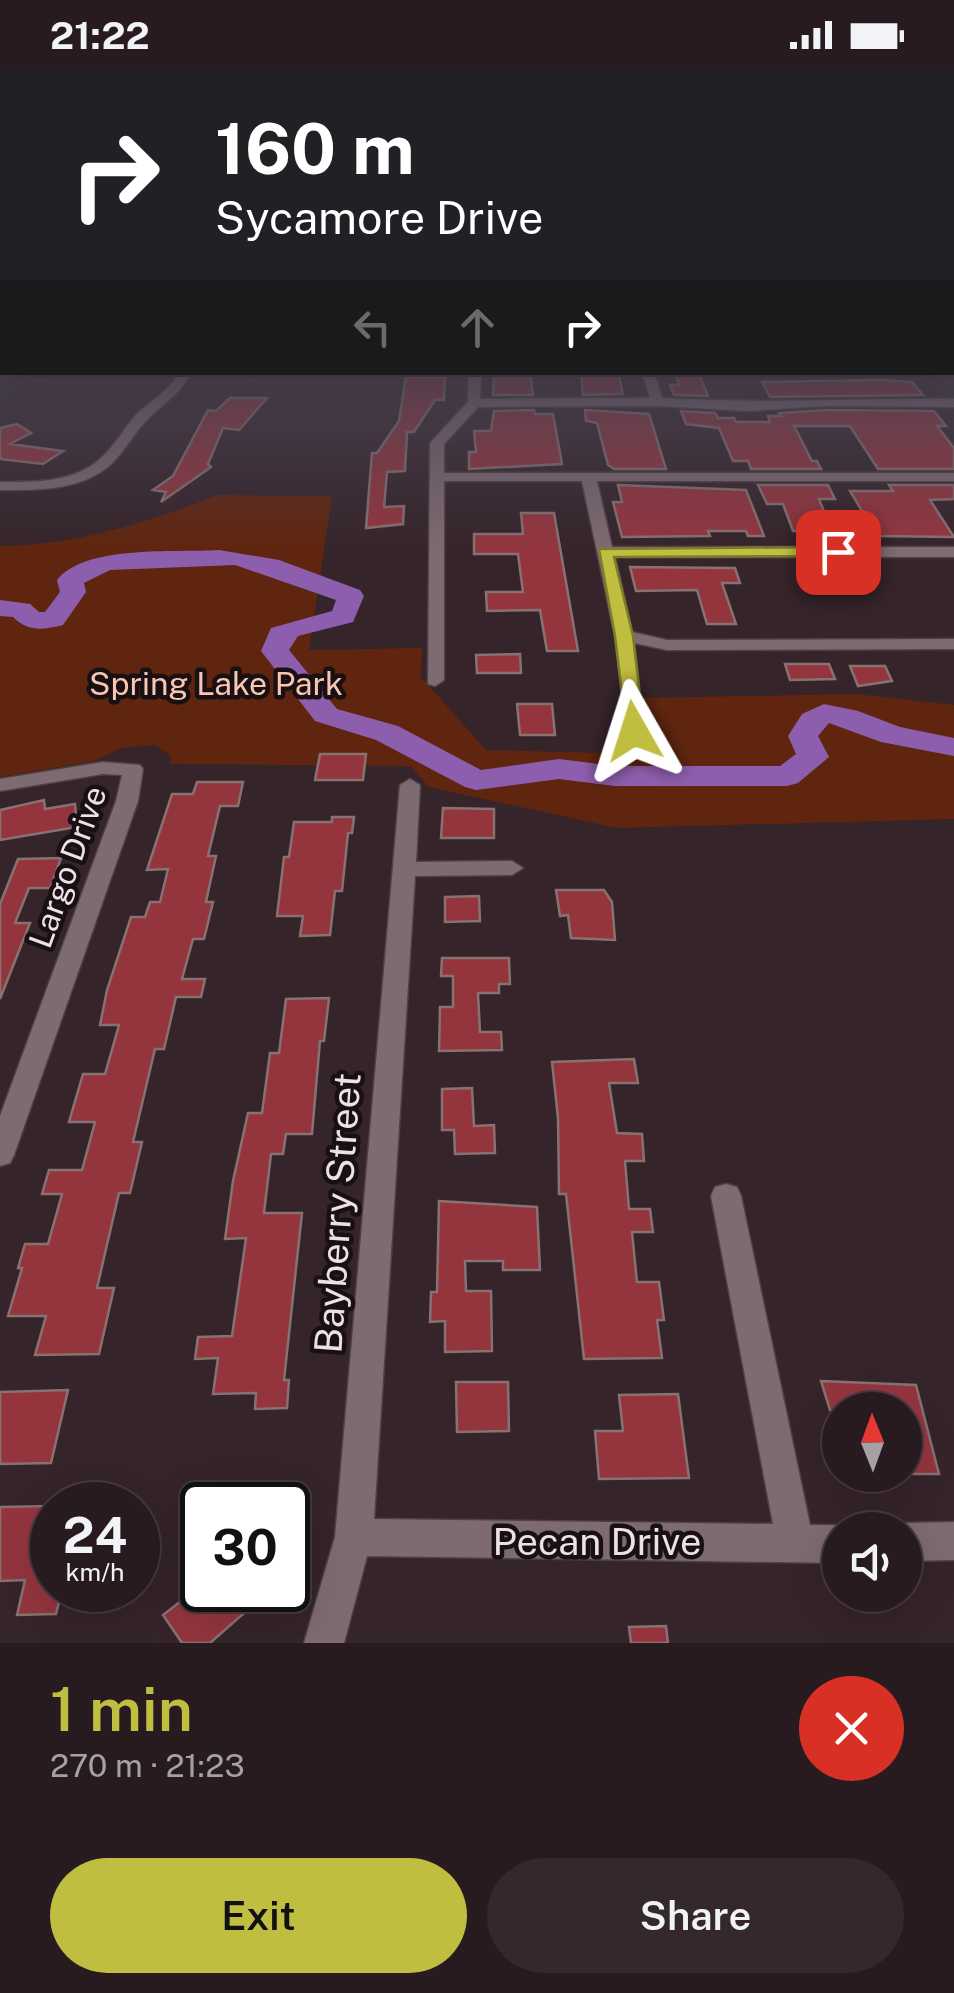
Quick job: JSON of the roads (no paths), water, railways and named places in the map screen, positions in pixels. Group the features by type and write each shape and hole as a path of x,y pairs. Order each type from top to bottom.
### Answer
{"street":[{"path":"0,486 52,483 92,472 156,404"},
{"path":"435,680 438,443 473,404"},
{"path":"696,404 783,404"},
{"path":"437,477 954,477"},
{"path":"589,478 624,636 634,731"},
{"path":"604,552 954,552"},
{"path":"624,636 668,644 954,644"},
{"name":"Largo Drive","path":"0,785 103,768 133,770 128,801 0,1156"},
{"name":"Bayberry Street","path":"324,1643 354,1537 410,785"},
{"path":"404,869 512,868"},
{"path":"726,1196 795,1542"},
{"name":"Pecan Drive","path":"354,1537 473,1542 822,1543"},
{"path":"922,1542 954,1541"}],"waterway":[{"path":"0,608 21,610 32,621 53,619 73,592 70,580 110,563 227,557 283,570 351,596 343,616 288,630 281,634 275,651 326,715 387,733 476,780 559,769 615,776 787,776 813,757 803,736 813,720 824,713 847,717 892,735 954,747"}],"park label":[{"name":"Spring Lake Park","path":"216,684"}]}
